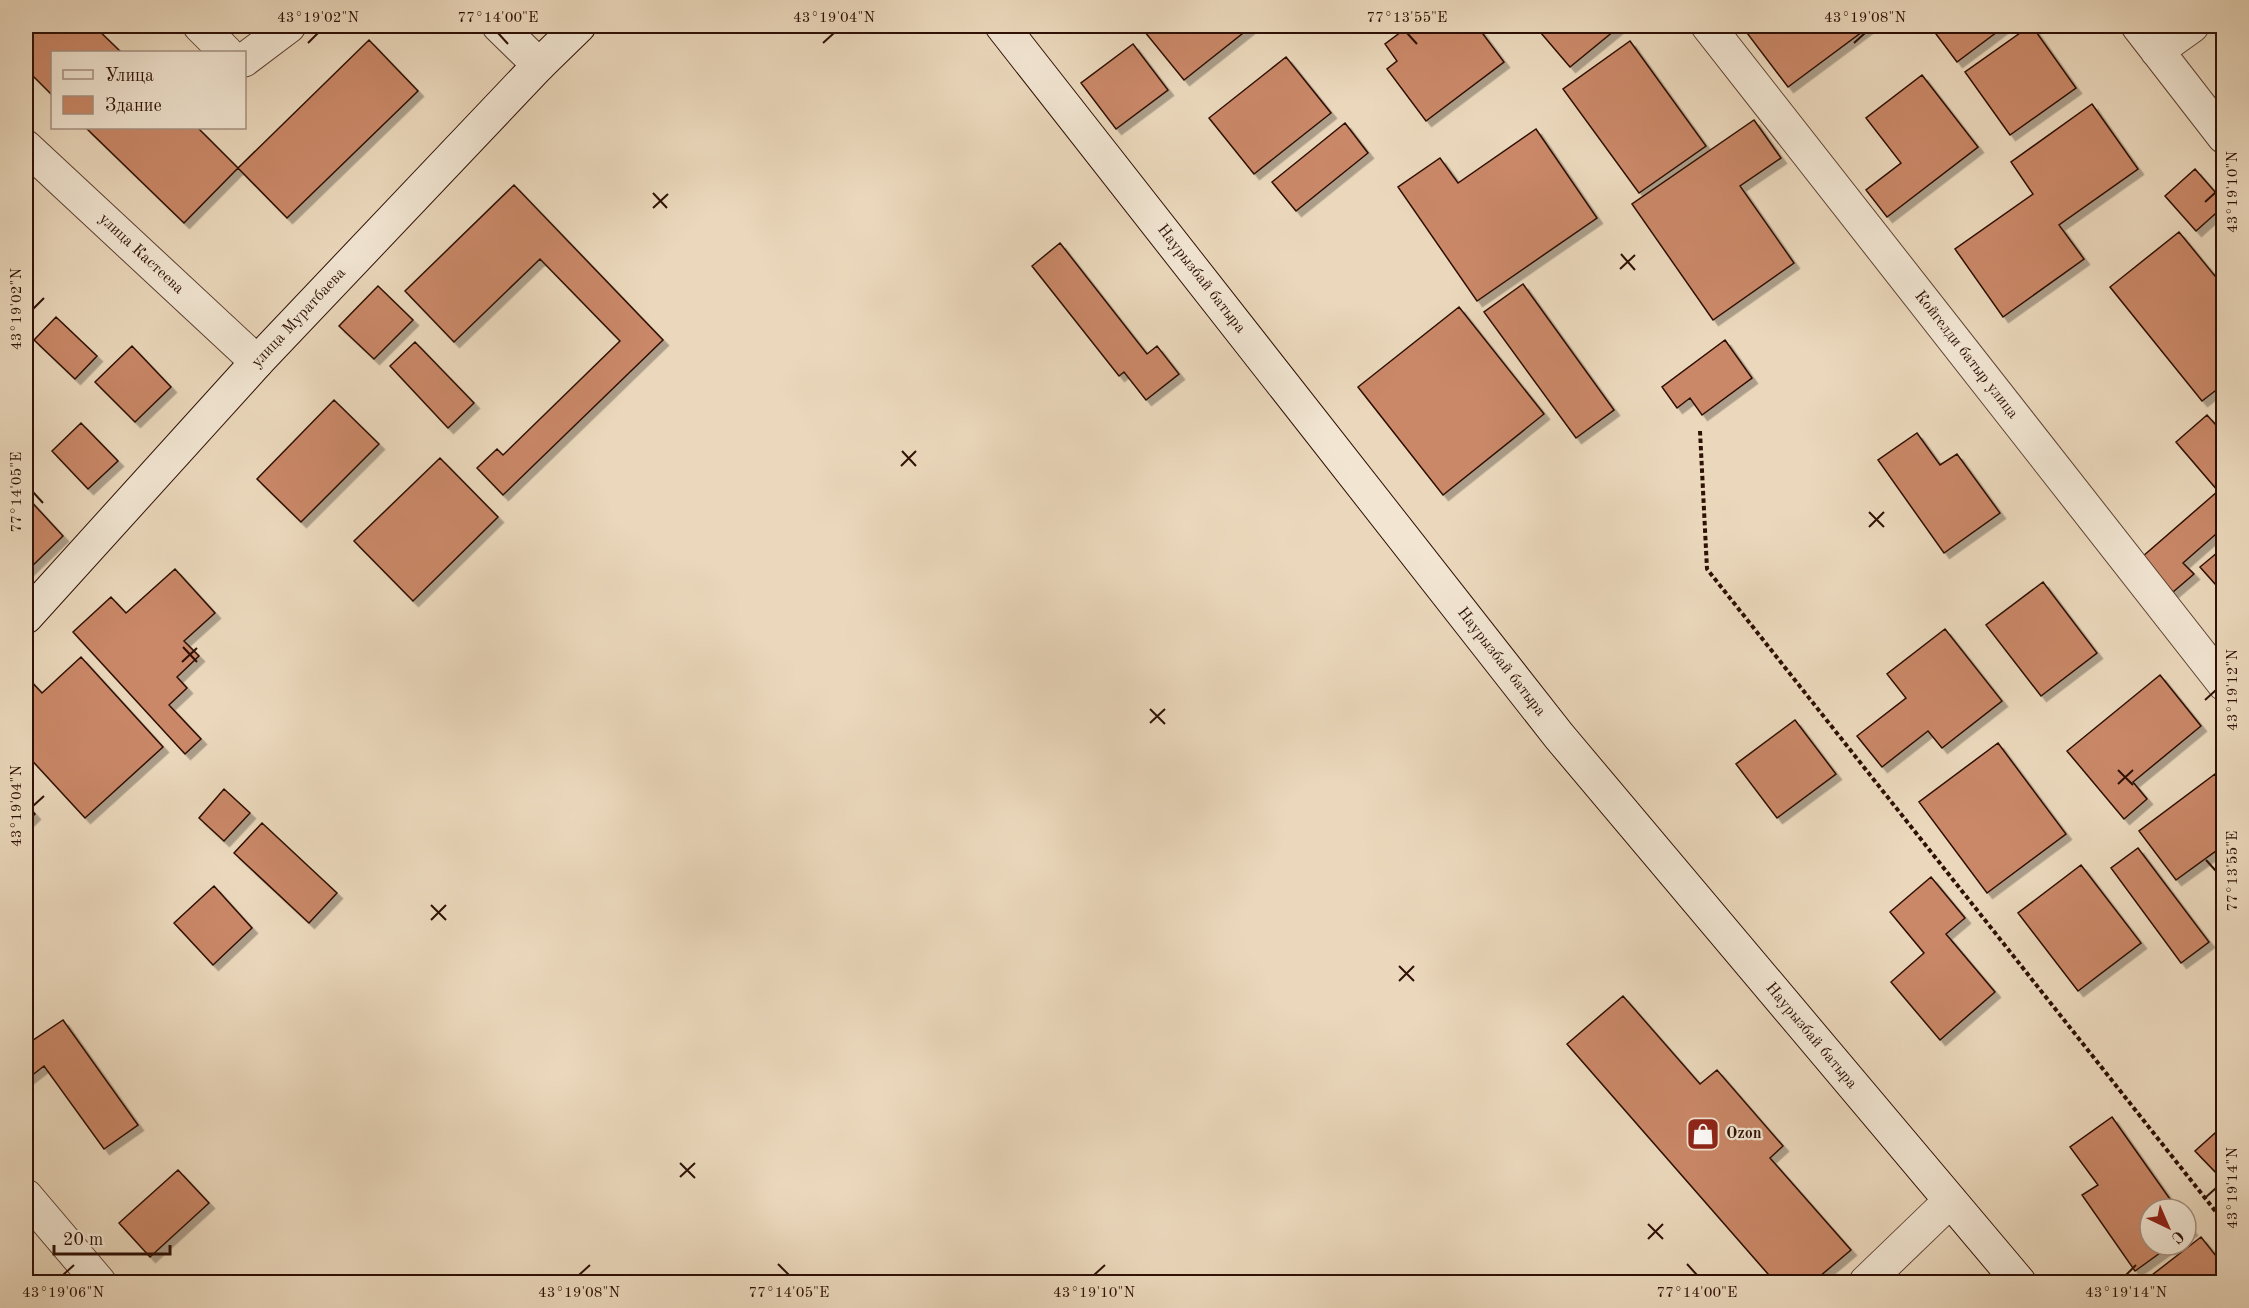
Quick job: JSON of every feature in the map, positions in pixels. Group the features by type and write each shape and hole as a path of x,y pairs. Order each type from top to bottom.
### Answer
{"street":[{"path":"200,26 225,51"},
{"path":"246,58 289,26"},
{"path":"499,26 539,65"},
{"name":"улица Муратбаева","path":"26,617 257,362 539,65 579,26"},
{"name":"Наурызбай батыра","path":"1002,26 1558,736 2019,1282"},
{"name":"Койгелди батыр улица","path":"1707,26 2223,684"},
{"path":"2138,26 2223,137"},
{"path":"2157,51 2192,26"},
{"name":"улица Кастеева","path":"26,147 257,362"},
{"path":"26,1196 99,1282"},
{"path":"1866,1282 1950,1201"}],"path":[{"path":"1700,431 1707,569 2223,1222"}],"building":[{"path":"26,26 94,26 120,51 51,51 51,94 26,69"},
{"path":"1140,26 1252,26 1184,80"},
{"path":"1409,26 1477,26 1504,62 1426,121 1387,69 1397,61 1385,44"},
{"path":"1535,26 1620,26 1570,67"},
{"path":"1757,26 1870,26 1788,87 1747,33"},
{"path":"1930,26 2005,26 1957,62"},
{"path":"2030,26 2076,88 2010,135 1965,72"},
{"path":"369,40 418,91 287,218 238,168"},
{"path":"1630,41 1706,146 1639,193 1563,89"},
{"path":"1133,44 1168,90 1116,129 1081,83"},
{"path":"1286,57 1331,113 1254,174 1209,118"},
{"path":"1922,75 1978,147 1887,217 1866,190 1901,163 1866,118"},
{"path":"2224,97 2224,126 2209,108"},
{"path":"2092,104 2138,169 2059,225 2084,259 2003,317 1955,249 2033,194 2011,162"},
{"path":"1754,120 1781,158 1740,186 1794,263 1713,320 1632,204"},
{"path":"1345,123 1368,153 1296,211 1272,182"},
{"path":"87,129 199,129 238,168 184,223"},
{"path":"1536,129 1597,218 1477,301 1398,187 1440,158 1458,183"},
{"path":"2195,169 2224,202 2224,206 2196,231 2165,196"},
{"path":"514,185 663,340 503,495 477,468 497,449 503,455 620,341 540,259 454,342 405,291"},
{"path":"2179,232 2224,287 2224,317 2219,321 2224,327 2224,384 2202,401 2110,287"},
{"path":"1060,243 1147,354 1157,346 1179,374 1146,400 1124,372 1119,376 1032,266"},
{"path":"1523,284 1614,410 1576,438 1484,312"},
{"path":"378,286 413,320 374,359 339,326"},
{"path":"1459,307 1544,414 1443,495 1358,387"},
{"path":"56,317 97,356 75,379 34,340"},
{"path":"1725,340 1752,378 1702,415 1690,398 1677,408 1662,387"},
{"path":"415,342 474,403 448,428 390,366"},
{"path":"132,346 171,387 135,422 95,382"},
{"path":"334,400 379,444 301,522 257,479"},
{"path":"2207,415 2224,434 2224,527 2183,563 2194,574 2173,592 2142,557 2218,491 2176,442"},
{"path":"81,423 118,461 88,489 52,451"},
{"path":"1917,433 1940,465 1957,454 2000,513 1944,553 1878,460"},
{"path":"440,458 498,517 413,601 354,541"},
{"path":"26,496 63,536 26,572"},
{"path":"2224,547 2224,594 2200,567"},
{"path":"175,569 215,613 184,641 199,656 177,677 187,688 169,705 201,739 185,754 73,632 111,597 126,613"},
{"path":"2043,582 2097,653 2041,696 1986,625"},
{"path":"1945,629 2002,701 1942,748 1928,731 1882,767 1857,736 1906,698 1887,674"},
{"path":"81,657 163,747 85,818 26,754 26,678 42,693"},
{"path":"2160,675 2201,726 2133,782 2147,799 2124,819 2067,751"},
{"path":"1795,720 1836,774 1777,818 1736,764"},
{"path":"1998,743 2066,834 1987,893 1919,802"},
{"path":"2215,774 2224,786 2224,845 2176,880 2139,831"},
{"path":"224,789 250,813 224,841 199,818"},
{"path":"26,804 35,814 26,823"},
{"path":"262,823 337,893 309,923 234,853"},
{"path":"2138,848 2209,942 2181,963 2111,868"},
{"path":"2081,865 2141,943 2078,991 2018,913"},
{"path":"1931,877 1965,918 1946,934 1995,992 1940,1040 1891,982 1924,953 1890,912"},
{"path":"214,886 252,928 213,965 174,923"},
{"path":"1623,996 1700,1084 1717,1070 1783,1146 1770,1158 1851,1250 1813,1282 1775,1282 1567,1044"},
{"path":"63,1020 138,1125 104,1149 44,1066 26,1080 26,1045"},
{"path":"2112,1117 2169,1197 2138,1197 2138,1257 2154,1257 2135,1271 2082,1195 2098,1185 2070,1147"},
{"path":"2224,1125 2224,1178 2222,1179 2195,1151"},
{"path":"178,1170 209,1203 150,1257 119,1223"},
{"path":"2201,1237 2224,1266 2224,1282 2143,1282 2175,1257 2198,1257 2198,1239"},
{"path":"1918,1276 1922,1282 1910,1282"}],"place":[{"name":"Ozon","path":"1703,1134"}]}
